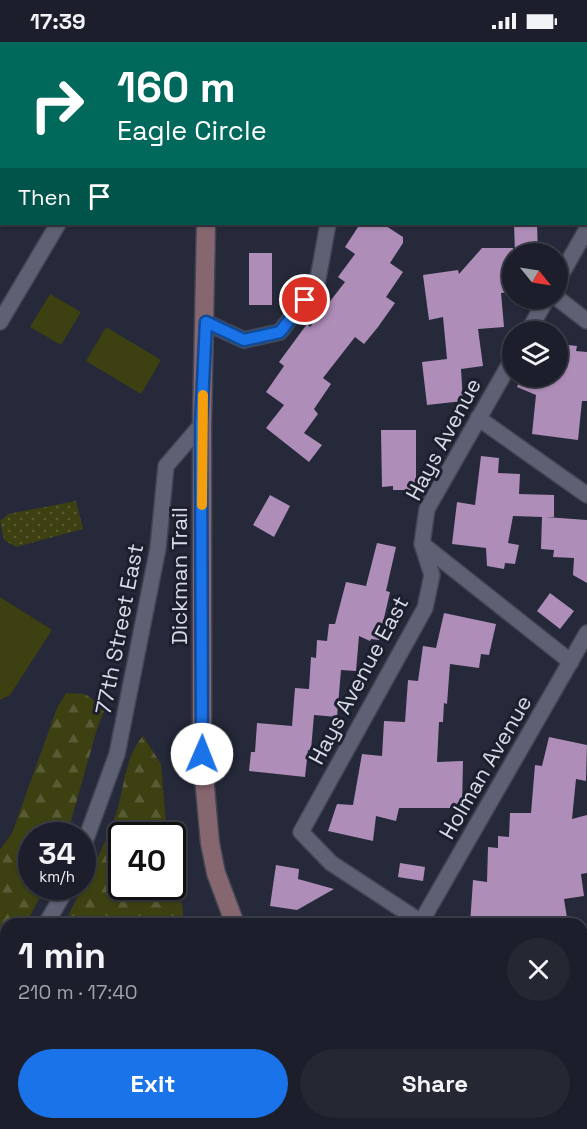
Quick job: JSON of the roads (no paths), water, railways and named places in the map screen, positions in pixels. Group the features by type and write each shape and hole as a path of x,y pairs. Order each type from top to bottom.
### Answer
{"street":[{"path":"0,322 57,225"},
{"name":"Dickman Trail","path":"206,225 206,322 201,424 202,754 210,843 216,873 233,918"},
{"path":"206,322 244,340 280,332 317,284 328,225"},
{"path":"568,262 587,229"},
{"path":"568,306 587,321"},
{"name":"Hays Avenue","path":"422,544 427,508 502,376"},
{"path":"478,418 587,495"},
{"name":"77th Street East","path":"92,822 117,754 158,548 166,466 201,424"},
{"path":"422,544 571,662"},
{"name":"Hays Avenue East","path":"415,918 331,863 301,832 425,608 432,575 422,544"},
{"name":"Holman Avenue","path":"423,918 587,633"},
{"path":"49,918 60,900"}]}
